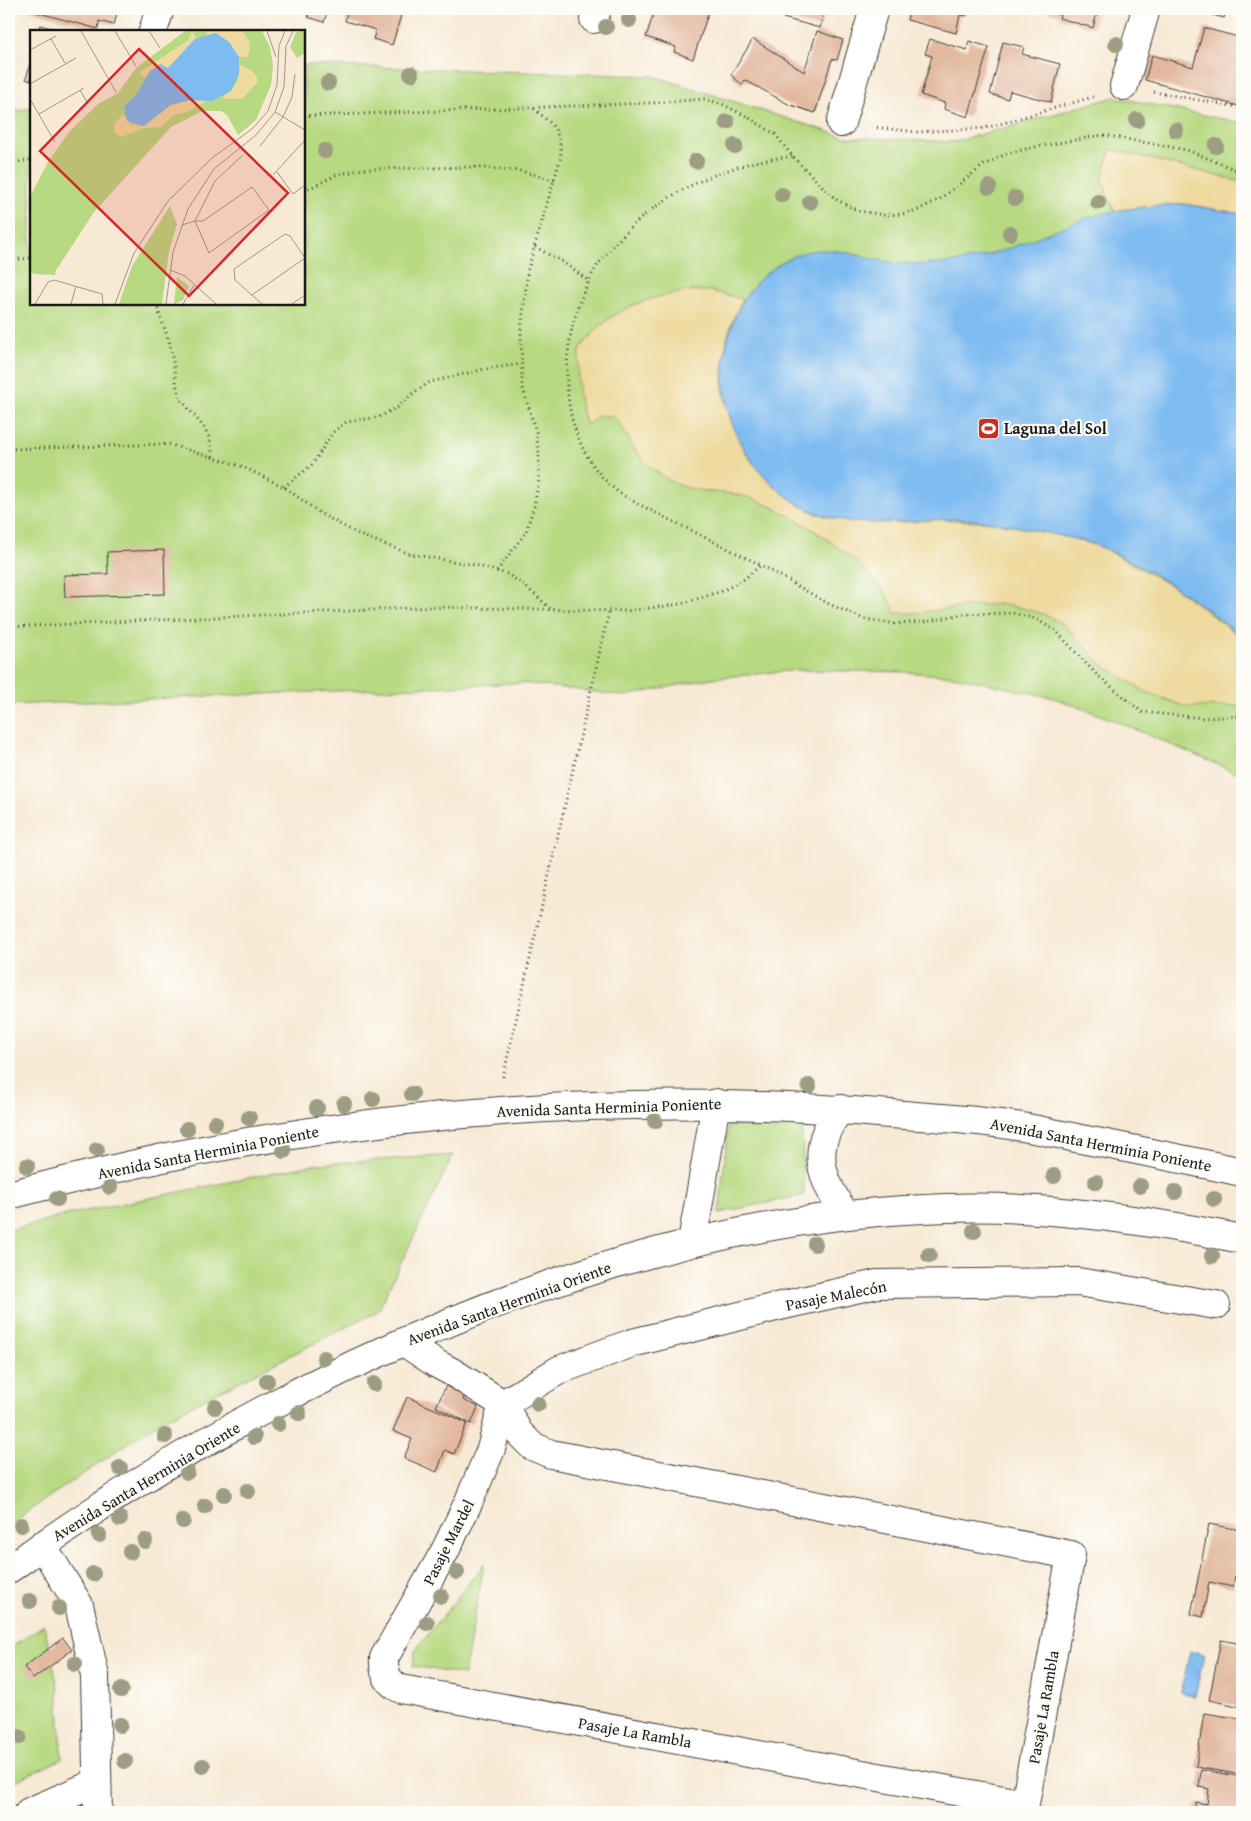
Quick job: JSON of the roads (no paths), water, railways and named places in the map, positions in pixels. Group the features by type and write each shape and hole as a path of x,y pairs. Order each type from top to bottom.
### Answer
{"street":[{"path":"153,30 160,9"},
{"path":"841,123 874,9"},
{"path":"1124,86 1146,9"},
{"name":"Avenida Santa Herminia Poniente","path":"9,1195 195,1151 287,1135 472,1112 640,1103 716,1103 841,1109 1008,1124 1242,1172"},
{"path":"692,1242 716,1103"},
{"path":"841,1109 827,1129 821,1157 828,1187 846,1215"},
{"name":"Avenida Santa Herminia Oriente","path":"9,1568 111,1499 188,1452 280,1402 404,1342 473,1313 544,1287 616,1263 692,1242 771,1226 846,1215 948,1208 1010,1209 1130,1219 1242,1239"},
{"name":"Pasaje Malecón","path":"503,1404 559,1370 632,1344 780,1306 877,1284 1078,1282 1216,1305"},
{"path":"404,1342 503,1404"},
{"name":"Pasaje Mardel","path":"385,1673 384,1658 445,1551 469,1501 491,1449 503,1404"},
{"name":"Pasaje La Rambla","path":"385,1673 394,1686 401,1689 1025,1804 1071,1555 551,1454 532,1446 526,1440 503,1404"},
{"path":"42,1544 79,1605 95,1676 98,1812"},
{"path":"29,1812 96,1783"}],"water":[{"name":"Laguna del Sol","path":"1184,204 1242,214 1242,638 1176,588 1121,556 1089,543 1013,526 980,521 940,519 869,523 852,522 817,513 801,506 773,484 749,457 740,441 728,409 725,388 726,347 731,327 739,308 750,291 764,276 790,258 810,251 827,250 901,263 949,263 1003,250 1101,214 1136,208"},
{"path":"1190,1651 1204,1654 1195,1696 1181,1692"}],"place":[{"name":"Laguna del Sol","path":"988,428"}]}
